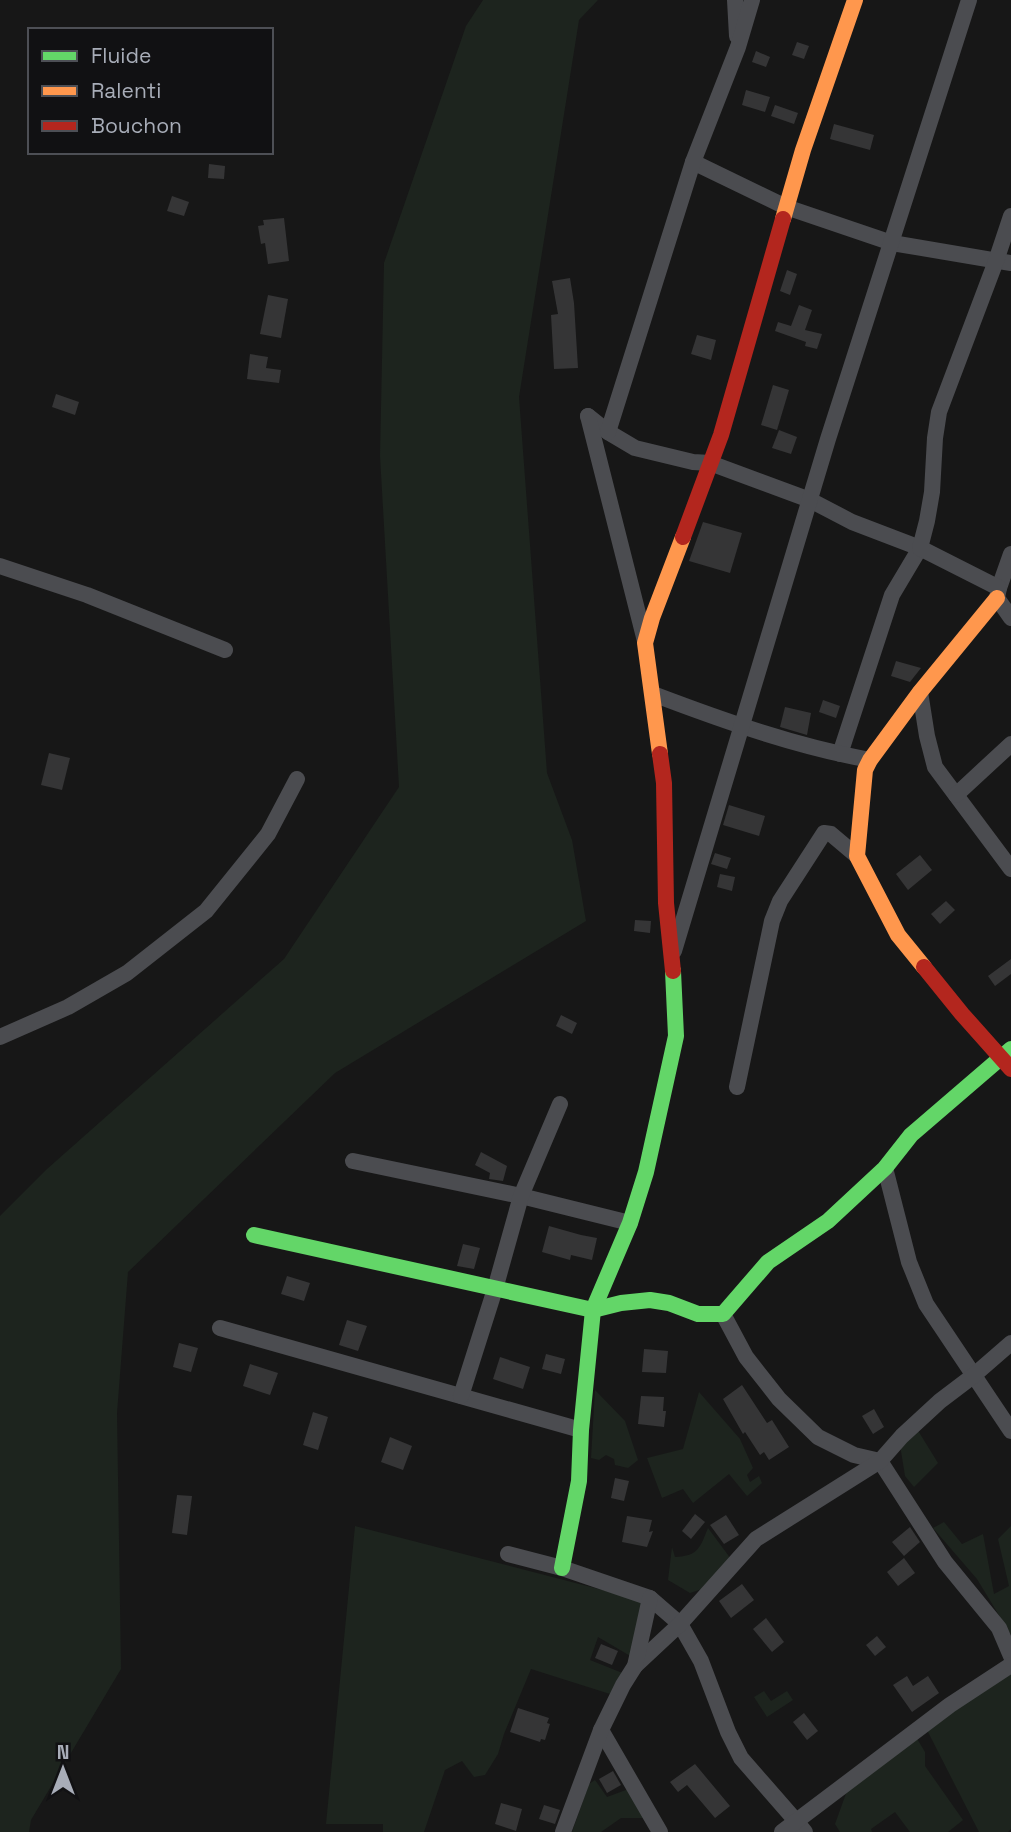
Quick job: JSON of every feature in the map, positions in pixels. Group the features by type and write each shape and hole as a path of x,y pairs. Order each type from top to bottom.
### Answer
{"street":[{"path":"735,0 738,47"},
{"path":"608,432 693,162 738,47 752,0"},
{"path":"645,643 724,422 807,138 855,0"},
{"path":"671,960 810,500 969,0"},
{"path":"693,162 786,208 892,243 1004,262"},
{"path":"840,754 892,595 920,548 928,521 939,412 1004,262 1011,216"},
{"path":"562,1567 579,1481 581,1430 593,1310 630,1223 646,1172 676,1035 666,903 664,783 653,694 645,643 589,416 608,432 635,448 693,462 710,463 810,500 852,522 920,548 998,593 1011,618"},
{"path":"857,856 865,770 870,760 998,593 1011,554"},
{"path":"0,565 87,595 225,650"},
{"path":"920,692 935,767 1011,869"},
{"path":"653,694 741,727 870,760"},
{"path":"956,794 1011,744"},
{"path":"0,1037 68,1007 127,973 206,911 268,834 297,779"},
{"path":"254,1235 593,1310 624,1301 649,1300 670,1303 703,1315 723,1314 768,1262 828,1221 885,1168 911,1135 1008,1059 939,986 898,935 857,856 831,834 824,833 780,901 772,920 737,1087"},
{"path":"461,1396 521,1196 560,1104"},
{"path":"353,1161 521,1196 630,1223"},
{"path":"885,1168 909,1262 926,1304 1011,1432"},
{"path":"723,1314 746,1357 779,1399 818,1437 854,1455 880,1461 944,1562 999,1628 1011,1656"},
{"path":"220,1328 581,1430"},
{"path":"563,1832 601,1730 635,1666 680,1625 756,1539 880,1461 902,1436 940,1401 1011,1343"},
{"path":"508,1554 562,1567 650,1598 680,1625 701,1661 728,1732 741,1758 800,1826"},
{"path":"635,1666 650,1598"},
{"path":"782,1832 800,1826 950,1705 1011,1665"},
{"path":"601,1730 660,1832"}],"shaded area":[{"path":"483,0 598,0 579,20 519,397 547,773 572,840 586,921 335,1073 128,1272 117,1413 121,1669 31,1820 29,1832 0,1832 0,1216 47,1169 284,959 399,787 380,456 384,263 466,26"},
{"path":"595,1390 625,1421 638,1460 628,1468 615,1465 614,1459 606,1455 599,1460 591,1458"},
{"path":"699,1392 740,1439 753,1468 747,1475 750,1482 759,1476 762,1483 747,1496 729,1474 693,1503 683,1489 662,1498 647,1458 683,1449"},
{"path":"917,1429 938,1463 914,1487 905,1476 900,1445"},
{"path":"944,1522 962,1544 983,1534 994,1594 1009,1586 998,1539 1011,1526 1011,1635 977,1579 933,1528"},
{"path":"355,1526 645,1601 632,1657 598,1637 590,1660 625,1674 610,1694 531,1669 498,1754 485,1775 474,1777 462,1761 445,1770 424,1832 383,1832 383,1824 326,1824"},
{"path":"708,1528 731,1559 708,1587 690,1593 668,1580 672,1547 675,1557 689,1555 698,1549"},
{"path":"1011,1669 1011,1829 1008,1832 979,1832 927,1730"},
{"path":"764,1691 771,1701 787,1691 793,1700 767,1717 754,1697"},
{"path":"916,1737 925,1752 925,1766 963,1820 948,1832 910,1832 895,1812 871,1829 872,1832 840,1832 835,1824 848,1788"},
{"path":"595,1780 607,1797 634,1787 645,1818 621,1818 601,1832 572,1832 589,1784"}],"building":[{"path":"797,42 809,46 804,59 792,55"},
{"path":"756,51 770,57 766,67 752,62"},
{"path":"746,90 770,97 765,112 742,105"},
{"path":"775,105 798,113 794,124 771,116"},
{"path":"834,124 874,135 870,150 830,139"},
{"path":"209,164 225,166 224,179 208,178"},
{"path":"172,196 189,202 184,216 167,211"},
{"path":"284,218 289,261 268,264 265,243 261,244 258,226 264,225 263,220"},
{"path":"787,270 797,274 790,295 780,291"},
{"path":"570,278 578,368 554,369 551,315 558,314 552,281"},
{"path":"268,295 288,299 281,338 260,334"},
{"path":"799,305 812,310 805,330 822,334 817,349 805,346 806,342 775,331 778,322 791,326"},
{"path":"697,335 716,340 711,360 691,354"},
{"path":"250,354 268,357 266,368 281,370 279,383 247,379"},
{"path":"773,385 789,390 777,430 761,425"},
{"path":"56,394 79,402 75,415 52,407"},
{"path":"779,430 797,437 791,454 772,448"},
{"path":"703,522 742,533 730,573 689,561"},
{"path":"896,661 921,668 910,682 891,676"},
{"path":"823,700 840,706 836,718 819,712"},
{"path":"785,707 811,713 807,735 780,727"},
{"path":"49,753 70,758 62,790 41,785"},
{"path":"729,805 765,816 759,836 723,825"},
{"path":"715,853 731,858 727,869 711,864"},
{"path":"920,855 932,870 908,890 896,874"},
{"path":"720,874 735,877 732,891 717,887"},
{"path":"946,901 955,910 940,924 931,914"},
{"path":"635,920 651,921 650,933 634,931"},
{"path":"1011,959 1011,974 995,986 988,976"},
{"path":"561,1015 577,1023 572,1034 556,1026"},
{"path":"481,1152 507,1166 503,1181 489,1179 490,1173 475,1165"},
{"path":"549,1226 597,1238 592,1260 571,1255 570,1260 542,1252"},
{"path":"463,1244 480,1248 474,1269 457,1266"},
{"path":"287,1276 310,1283 304,1301 281,1294"},
{"path":"347,1320 367,1326 358,1351 339,1345"},
{"path":"179,1343 198,1348 191,1372 173,1367"},
{"path":"644,1349 668,1351 666,1373 642,1372"},
{"path":"546,1354 565,1359 561,1374 542,1369"},
{"path":"500,1357 530,1367 523,1389 493,1379"},
{"path":"250,1364 278,1373 270,1395 243,1386"},
{"path":"742,1385 767,1423 772,1420 789,1447 769,1460 764,1452 760,1455 745,1432 743,1434 723,1399"},
{"path":"641,1396 664,1397 664,1427 638,1424"},
{"path":"874,1409 884,1427 873,1434 862,1416"},
{"path":"313,1412 328,1417 318,1450 303,1445"},
{"path":"390,1437 412,1446 403,1470 381,1462"},
{"path":"615,1478 629,1481 624,1501 611,1498"},
{"path":"177,1495 192,1496 187,1535 172,1533"},
{"path":"695,1514 705,1522 691,1539 682,1531"},
{"path":"726,1515 739,1535 724,1544 710,1525"},
{"path":"627,1516 652,1520 649,1532 653,1531 647,1547 622,1542"},
{"path":"910,1527 920,1542 904,1556 892,1542"},
{"path":"904,1558 915,1573 898,1586 887,1572"},
{"path":"742,1584 754,1600 731,1618 719,1601"},
{"path":"766,1618 784,1642 772,1652 753,1629"},
{"path":"877,1636 886,1647 875,1656 866,1645"},
{"path":"601,1644 618,1651 612,1665 595,1658"},
{"path":"907,1676 913,1686 928,1676 939,1693 912,1712 893,1685"},
{"path":"518,1708 549,1718 545,1740 541,1739 540,1742 510,1732"},
{"path":"804,1713 818,1731 807,1740 793,1722"},
{"path":"695,1764 730,1806 715,1818 687,1785 678,1792 670,1782"},
{"path":"613,1771 621,1785 607,1793 599,1779"},
{"path":"501,1803 522,1809 516,1831 495,1824"},
{"path":"544,1805 560,1810 555,1824 539,1819"}],"traffic: fast":[{"path":"562,1568 579,1481 581,1430 593,1310 630,1223 646,1172 676,1036 673,971"},
{"path":"254,1235 593,1310 650,1300 669,1303 698,1314 723,1314 768,1262 828,1221 885,1168 911,1135 1011,1049"}],"traffic: slow":[{"path":"783,219 803,150 855,0"},
{"path":"660,754 645,643 683,537"},
{"path":"924,967 898,935 857,856 865,770 920,692 997,598"}],"traffic: jam":[{"path":"683,537 721,435 783,219"},
{"path":"660,754 664,783 666,903 673,971"},
{"path":"924,967 1011,1069"}]}
